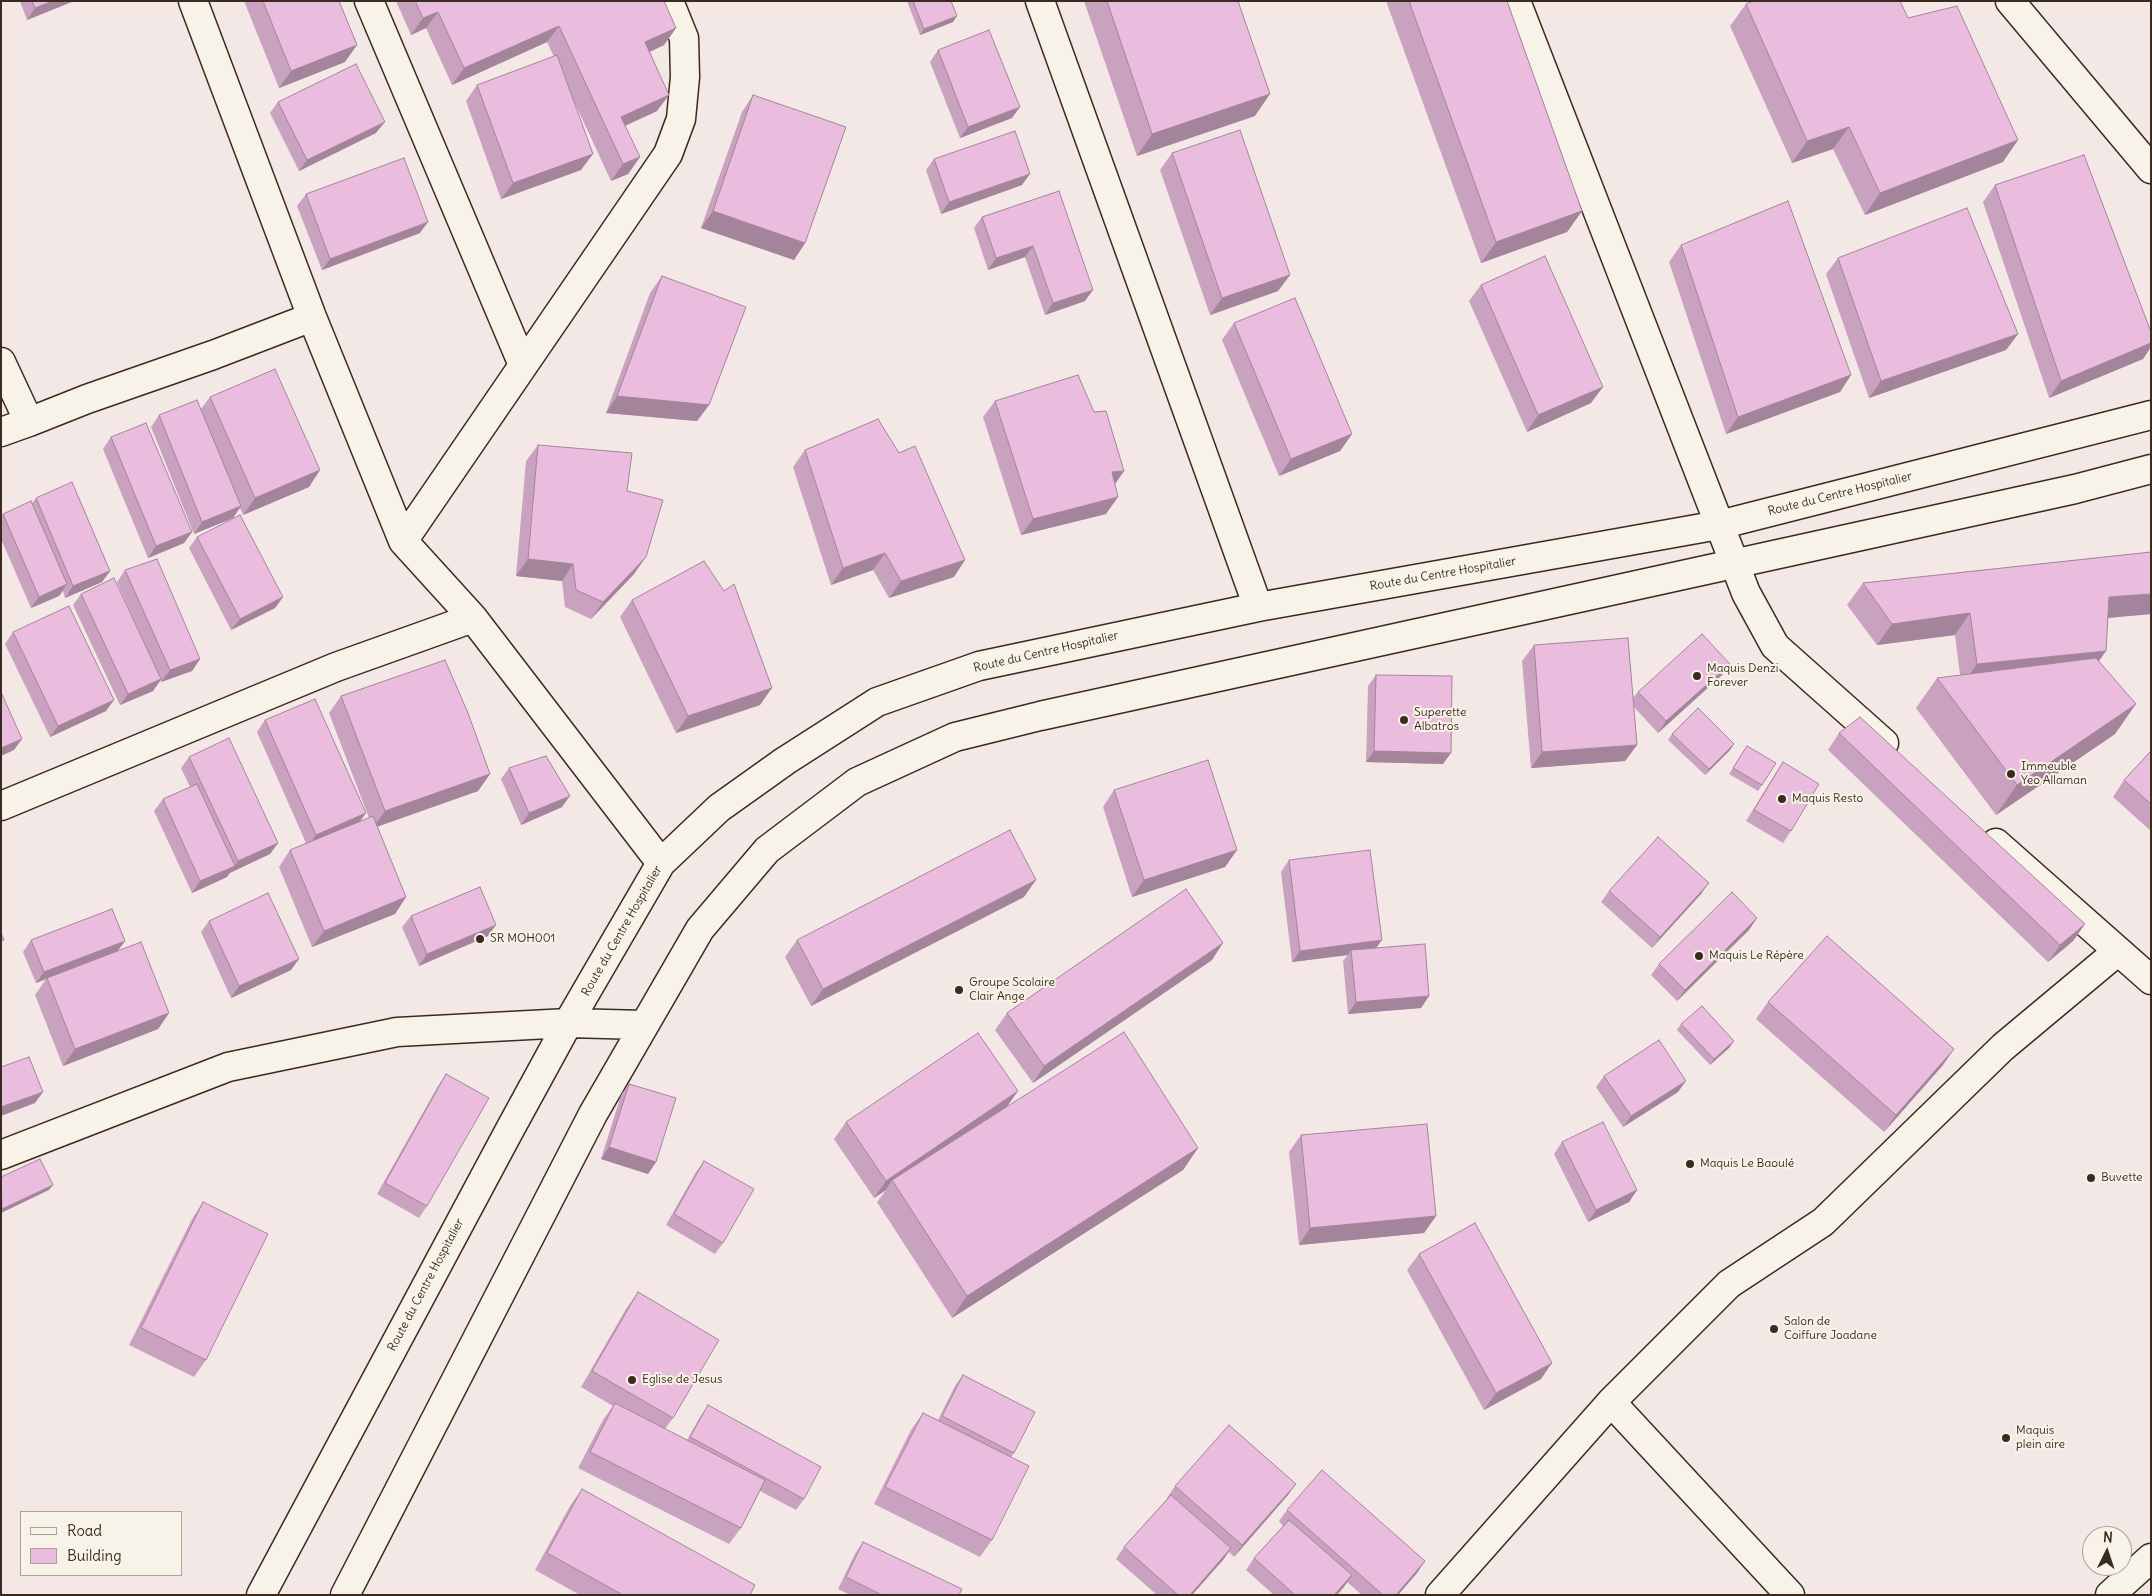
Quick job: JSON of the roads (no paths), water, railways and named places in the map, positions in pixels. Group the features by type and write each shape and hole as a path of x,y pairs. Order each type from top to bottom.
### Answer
{"street":[{"path":"193,1 312,317 403,541 473,618 661,863"},
{"path":"369,1 523,366"},
{"path":"403,541 668,154 681,119 685,76 684,38 669,1"},
{"path":"1040,1 1258,607"},
{"path":"1516,1 1746,593 1775,646 1902,759"},
{"path":"2010,1 2151,169"},
{"path":"1,432 88,398 213,356 312,317"},
{"path":"1,362 29,422"},
{"name":"Route du Centre Hospitalier","path":"260,1595 568,1023 661,863 719,808 785,761 877,702 979,666 1258,607 1719,525 2151,415"},
{"path":"345,1595 593,1114 700,929 768,850 857,782 955,737 1146,691 2075,489 2151,469"},
{"path":"1,806 336,667 473,618"},
{"path":"1976,825 2151,980"},
{"path":"1440,1595 1611,1402 1729,1284 1823,1222 2003,1047 2118,952"},
{"path":"1,1155 228,1067 396,1032 568,1023 644,1025"},
{"path":"1611,1402 1790,1595"},
{"path":"2110,1595 2151,1558"}],"place":[{"name":"Maquis Denzi Forever","path":"1697,676"},
{"name":"Superette Albatros","path":"1404,720"},
{"name":"Immeuble Yeo Allaman","path":"2011,774"},
{"name":"Maquis Resto","path":"1782,799"},
{"name":"SR MOH001","path":"480,939"},
{"name":"Maquis Le Répère","path":"1699,956"},
{"name":"Groupe Scolaire Clair Ange","path":"959,990"},
{"name":"Maquis Le Baoulé","path":"1690,1164"},
{"name":"Buvette","path":"2091,1178"},
{"name":"Salon de Coiffure Joadane","path":"1774,1329"},
{"name":"Eglise de Jesus","path":"632,1380"},
{"name":"Maquis plein aire","path":"2006,1438"}]}
